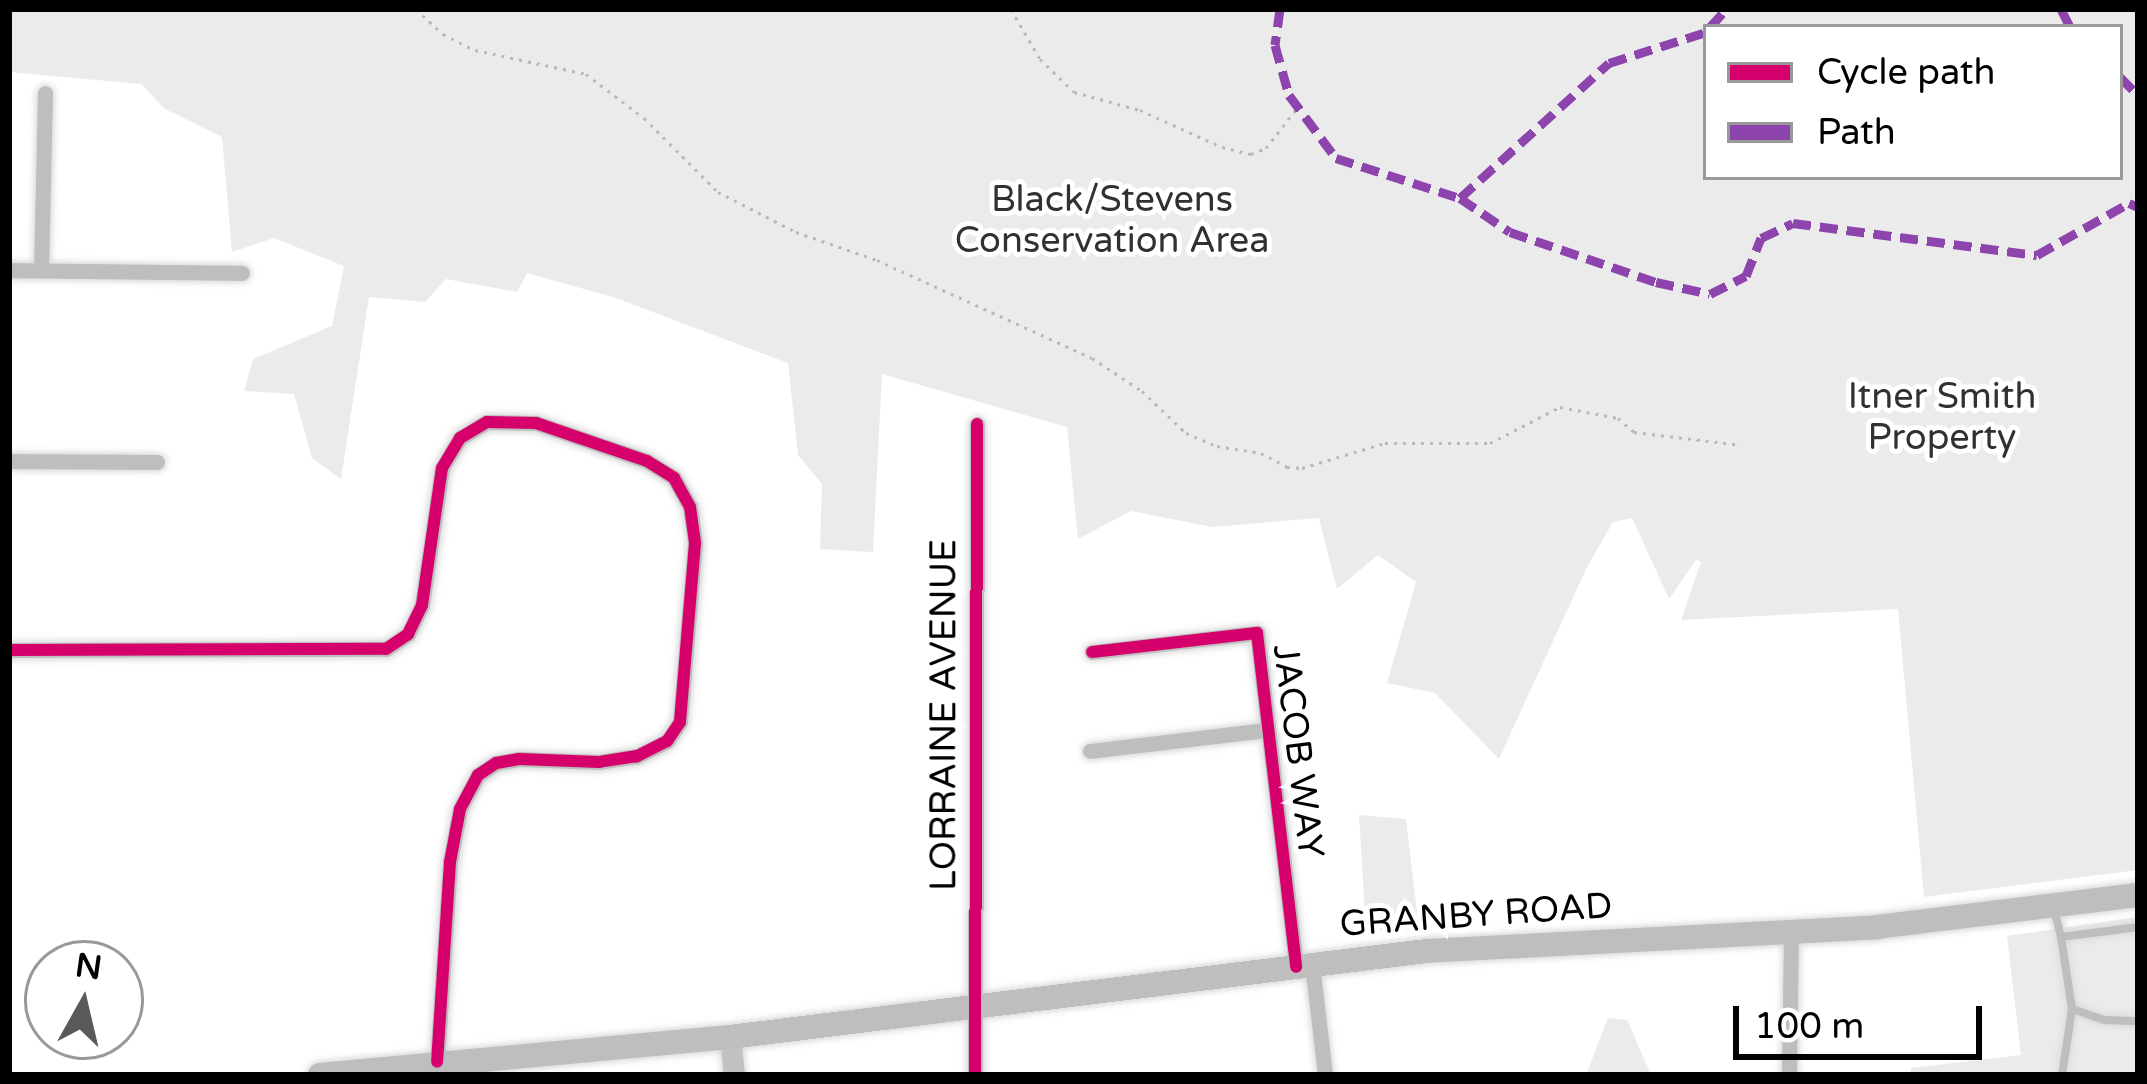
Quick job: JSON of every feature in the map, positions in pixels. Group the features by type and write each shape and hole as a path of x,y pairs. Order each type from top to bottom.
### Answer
{"main road":[{"name":"GRANBY ROAD","path":"320,1075 437,1062 506,1067 1304,966 1516,944 1791,933 2138,895"}],"street":[{"path":"41,270 45,93"},
{"path":"9,270 242,273"},
{"path":"9,650 334,653 386,649 414,626 427,590 442,468 460,438 478,426 519,420 611,447 662,469 686,496 695,557 680,722 667,741 638,756 496,763 471,784 450,862 437,1062"},
{"name":"LORRAINE AVENUE","path":"975,1075 977,424"},
{"path":"9,460 157,462"},
{"name":"JACOB WAY","path":"1092,652 1257,632 1265,730 1325,1075"},
{"name":"JACOB WAY","path":"1090,751 1265,730"},
{"path":"1790,1075 1791,933"},
{"path":"730,1037 734,1075"}],"lane":[{"path":"2053,905 2072,1009 2062,1075"},
{"path":"2060,937 2138,927"},
{"path":"2072,1009 2104,1020 2138,1021"}],"path":[{"path":"416,9 442,34 475,50 586,74 644,118 718,192 796,232 877,260 1092,358 1142,391 1186,434 1216,446 1261,453 1287,467 1303,468 1385,443 1490,442 1560,407 1618,418 1647,434 1741,445"},
{"path":"1011,9 1040,59 1074,92 1140,110 1222,147 1251,154 1266,148 1298,107"}],"green space":[{"path":"9,9 2138,9 2138,870 1924,897 1898,609 1681,620 1701,562 1696,560 1669,599 1632,518 1613,522 1586,569 1499,759 1435,693 1387,683 1416,582 1378,555 1337,589 1319,518 1212,527 1131,511 1078,539 1067,427 882,374 873,552 820,549 822,484 798,455 788,363 616,298 527,273 517,292 446,279 425,302 369,297 341,479 312,458 294,394 244,391 253,359 332,326 344,266 274,238 232,252 222,137 165,109 141,84 9,72"},
{"path":"1359,815 1406,819 1419,930 1366,931"},
{"path":"2138,917 2138,1075 1911,1075 1911,1068 2021,1055 2007,936"},
{"path":"1608,1018 1627,1020 1651,1075 1586,1075"}],"marked path":[{"path":"1280,9 1275,45 1289,95 1336,158 1460,198 1609,63 1703,33"},
{"path":"1713,24 1726,9"},
{"path":"2061,9 2068,24"},
{"path":"2123,80 2138,95"},
{"path":"1460,198 1510,232 1656,282 1710,294 1746,276 1761,238 1793,223 2037,255 2129,203 2138,207"}],"cycle path":[{"path":"9,650 386,649 408,634 422,605 442,468 460,438 487,422 536,423 647,461 674,478 690,507 695,543 680,722 667,741 637,756 599,762 519,759 496,763 478,775 460,809 450,862 437,1062"},
{"path":"975,1075 977,424"},
{"path":"1092,652 1257,633 1296,967"}],"park label":[{"name":"Black/Stevens Conservation Area","path":"1112,220"},
{"name":"Itner Smith Property","path":"1942,416"}]}
